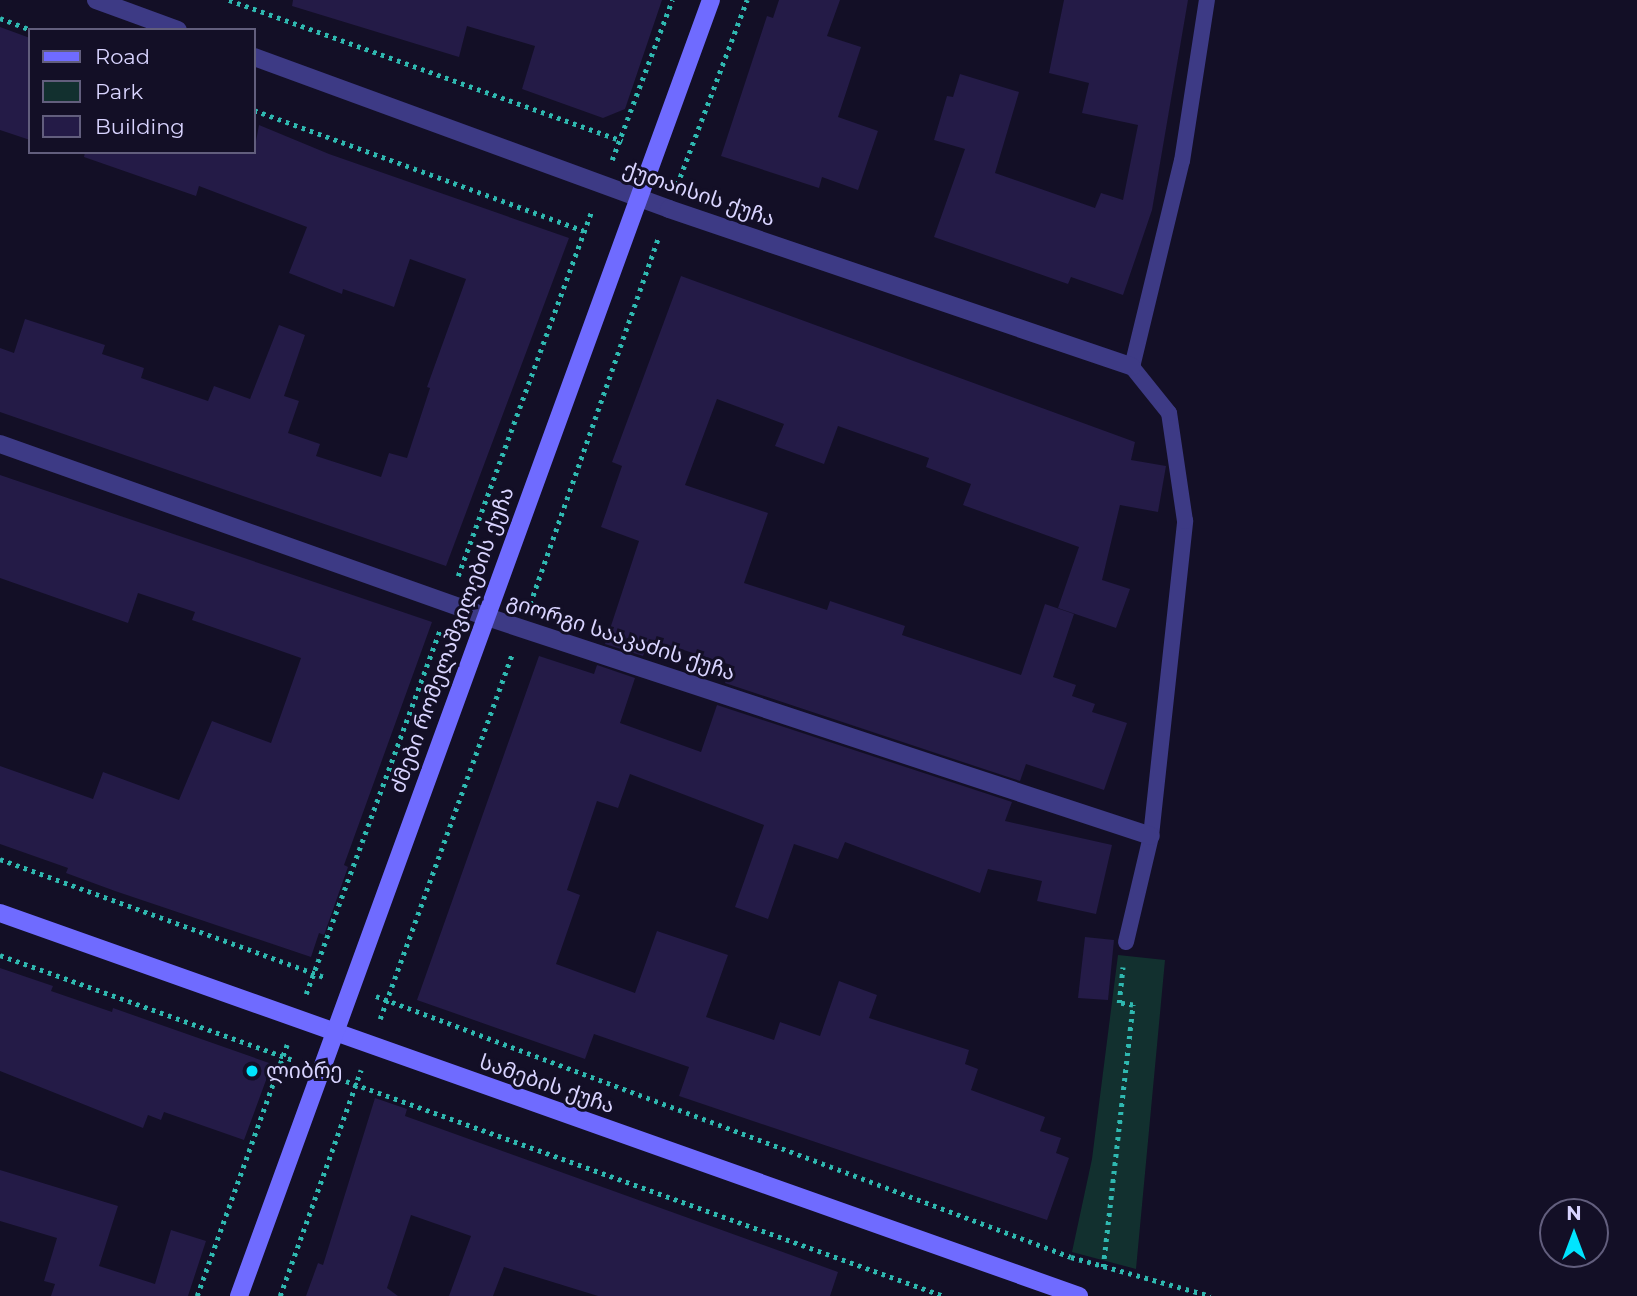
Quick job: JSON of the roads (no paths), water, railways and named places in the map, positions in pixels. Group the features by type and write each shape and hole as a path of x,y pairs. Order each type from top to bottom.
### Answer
{"street":[{"path":"96,0 173,28"},
{"name":"ძმები რომელაშვილების ქუჩა","path":"240,1296 484,616 640,198 710,0"},
{"name":"ქუთაისის ქუჩა","path":"256,58 640,198 1132,367"},
{"name":"გიორგი სააკაძის ქუჩა","path":"0,444 484,616 1151,836"},
{"name":"სამების ქუჩა","path":"0,913 1079,1296"}],"lane":[{"path":"1126,942 1151,836 1185,522 1170,413 1132,367 1182,161 1207,0"}],"place":[{"name":"ლიბრე","path":"252,1071"}]}
